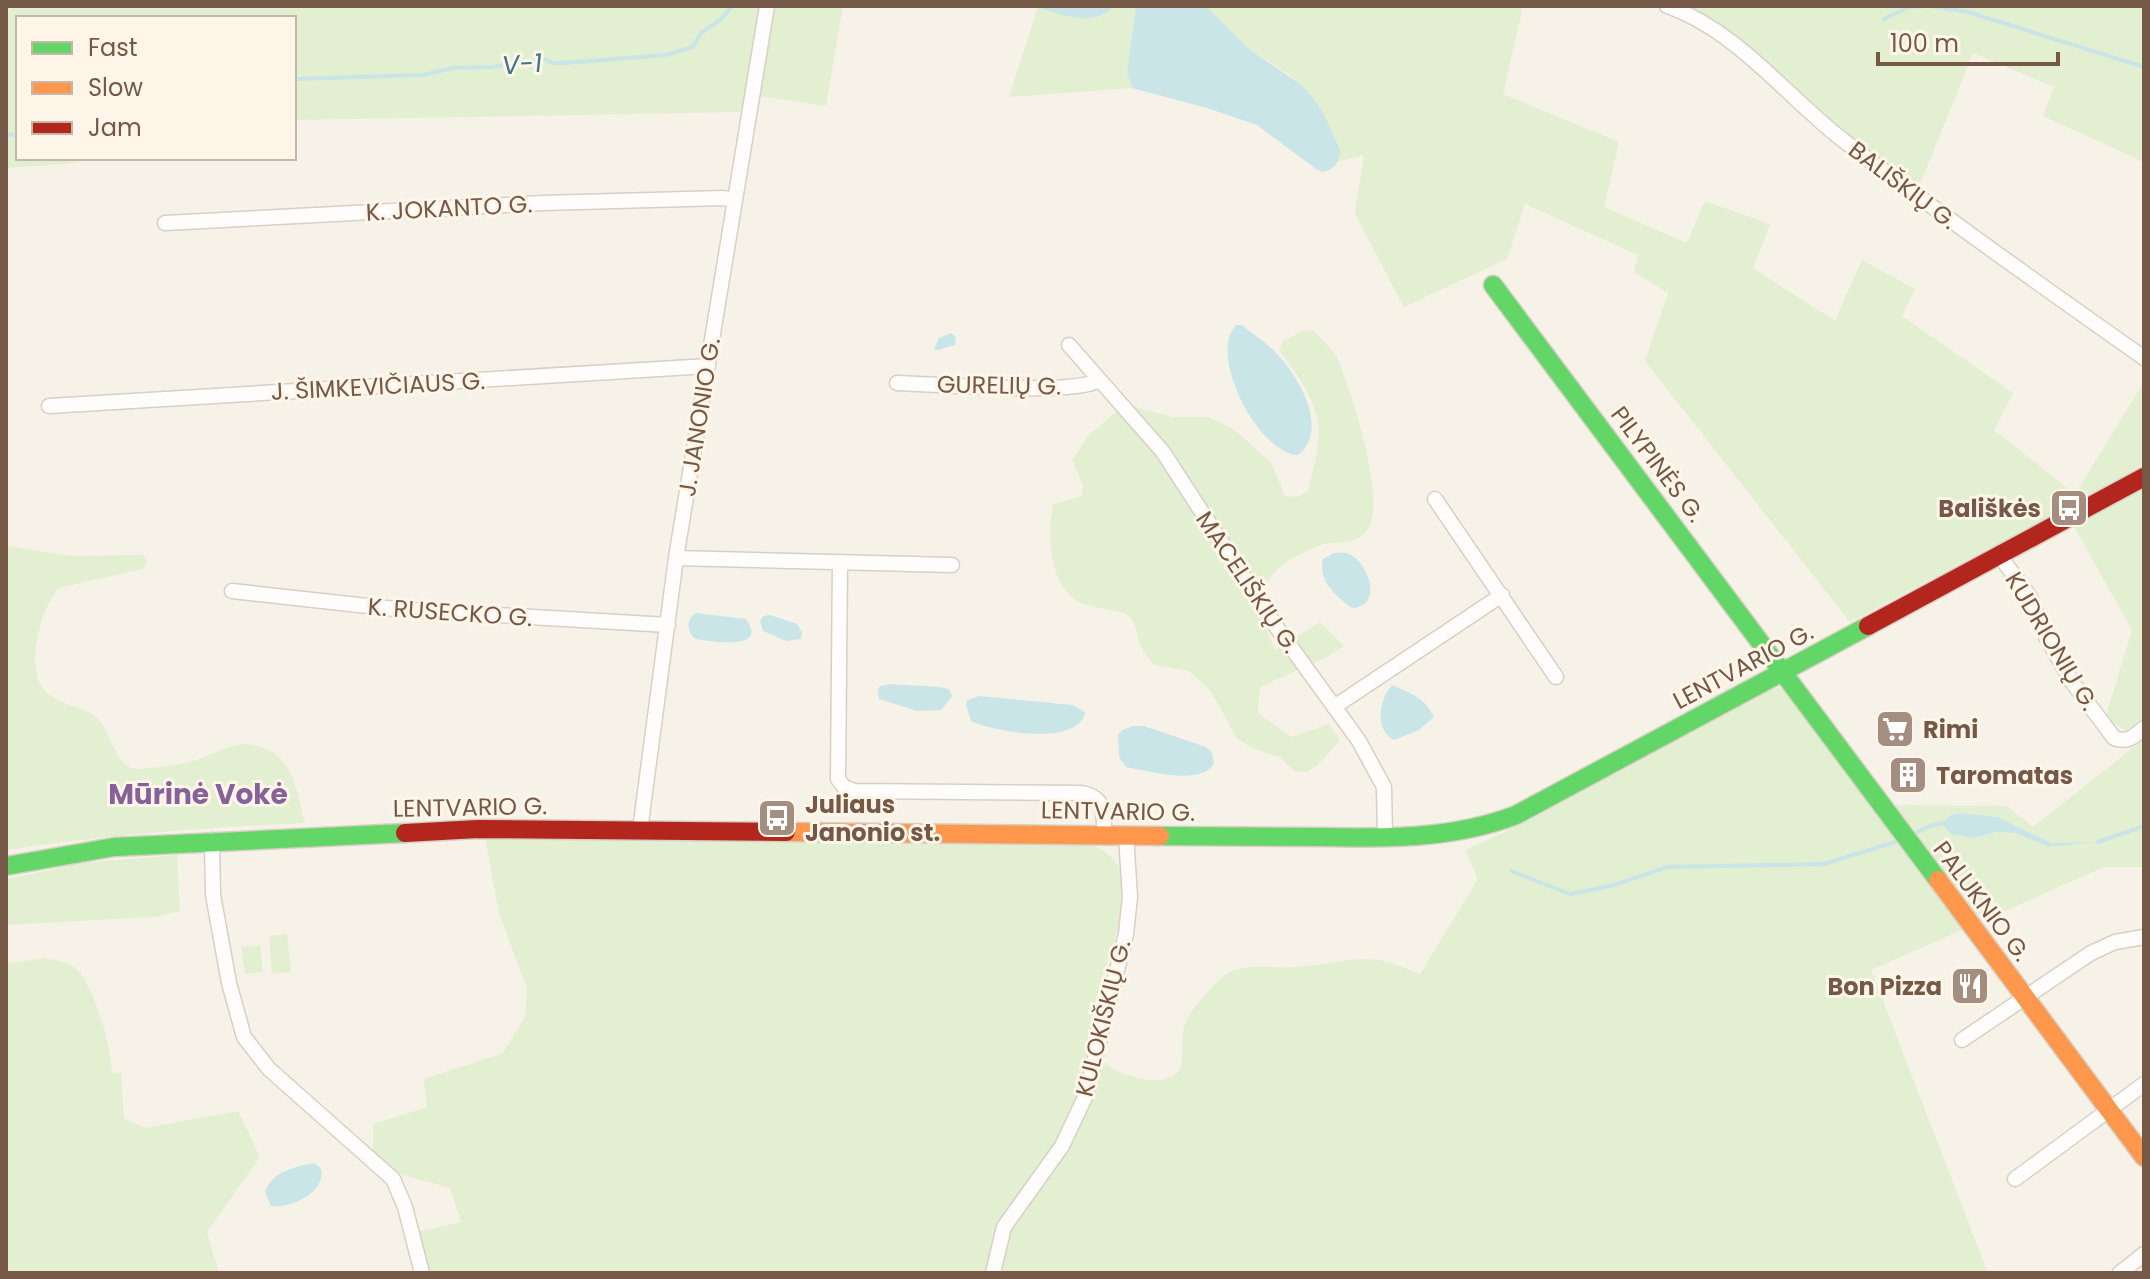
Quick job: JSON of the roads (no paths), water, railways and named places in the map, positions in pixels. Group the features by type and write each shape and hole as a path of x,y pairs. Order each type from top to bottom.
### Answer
{"main road":[{"name":"PILYPINĖS G.","path":"1493,285 1782,673"},
{"name":"LENTVARIO G.","path":"6,866 114,847 478,829 1385,838 1442,836 1493,825 1516,815 2144,477"},
{"name":"PALUKNIO G.","path":"1782,673 2144,1157"}],"street":[{"name":"J. JANONIO G.","path":"640,830 676,558 767,6"},
{"name":"BALIŠKIŲ G.","path":"1667,6 1703,23 1777,80 1843,140 1977,241 2144,358"},
{"name":"K. JOKANTO G.","path":"165,223 543,203 734,200"},
{"name":"MACELIŠKIŲ G.","path":"1069,345 1163,452 1275,625 1359,741 1378,772 1386,801 1385,838"},
{"name":"J. ŠIMKEVIČIAUS G.","path":"49,406 708,366"},
{"name":"GURELIŲ G.","path":"897,383 1037,387 1084,386 1099,380"},
{"path":"1435,499 1556,677"},
{"name":"KUDRIONIŲ G.","path":"1999,555 2030,597 2044,633 2072,682 2114,738 2121,741 2132,738 2144,728"},
{"path":"676,558 952,565"},
{"path":"840,562 838,779 844,787 854,791 1091,795 1102,804 1104,835"},
{"name":"K. RUSECKO G.","path":"232,591 419,611 668,625"},
{"path":"1334,707 1502,595"},
{"name":"KULOKIŠKIŲ G.","path":"993,1273 1004,1227 1062,1146 1086,1095 1126,934 1130,897 1126,835"},
{"path":"212,840 213,895 229,983 244,1037 269,1069 393,1179 405,1207 422,1273"},
{"path":"1962,1040 2091,953 2115,942 2144,937"},
{"path":"2015,1179 2144,1084"},
{"path":"2120,1273 2144,1254"}],"water":[{"path":"1035,6 1114,6 1097,17 1076,18"},
{"path":"1136,6 1206,6 1248,48 1304,87 1322,110 1340,150 1336,165 1322,172 1257,125 1132,88 1127,73"},
{"path":"1236,325 1242,325 1273,350 1302,389 1311,418 1311,432 1307,444 1298,455 1283,450 1268,438 1242,401 1228,358 1229,339"},
{"path":"951,333 956,337 955,345 934,349 939,338"},
{"path":"1334,553 1347,553 1355,558 1367,574 1370,592 1362,606 1352,608 1325,581 1323,559"},
{"path":"696,613 746,619 751,629 750,636 735,642 696,639 688,626"},
{"path":"770,615 797,624 802,632 801,639 786,641 763,631 760,621 763,616"},
{"path":"892,684 949,689 952,696 941,710 917,711 879,699 880,686"},
{"path":"1392,685 1422,701 1434,717 1419,730 1394,740 1383,729 1381,722 1384,699"},
{"path":"979,696 1072,705 1085,712 1079,723 1068,730 1034,734 1016,732 971,721 966,704"},
{"path":"1133,726 1144,726 1206,747 1212,753 1214,764 1207,771 1186,776 1126,767 1119,757 1118,735"},
{"path":"1962,813 1998,817 2051,843 2098,842 2049,847 2015,833 1997,832 1973,838 1951,834 1944,821 1951,815"},
{"path":"314,1163 320,1167 321,1176 314,1191 288,1205 271,1206 265,1192 273,1179 285,1171"}],"waterway":[{"name":"V-1","path":"296,79 423,75 453,68 493,67 544,59 564,63 665,55 693,47 701,33 721,19 732,6"},
{"path":"1884,19 1909,7 1926,6"},
{"path":"1932,6 1968,12 2144,67"},
{"name":"V-1","path":"6,135 16,134"},
{"path":"1915,833 1944,823"},
{"path":"2098,842 2144,826"},
{"path":"1511,871 1570,894 1614,885 1668,867 1824,864 1895,842"}],"place":[{"name":"Bališkės","path":"2069,508"},
{"name":"Rimi","path":"1895,729"},
{"name":"Taromatas","path":"1908,775"},
{"name":"Juliaus Janonio st.","path":"777,818"},
{"name":"Bon Pizza","path":"1970,986"}],"district":[{"name":"Mūrinė Vokė","path":"198,794"}]}
